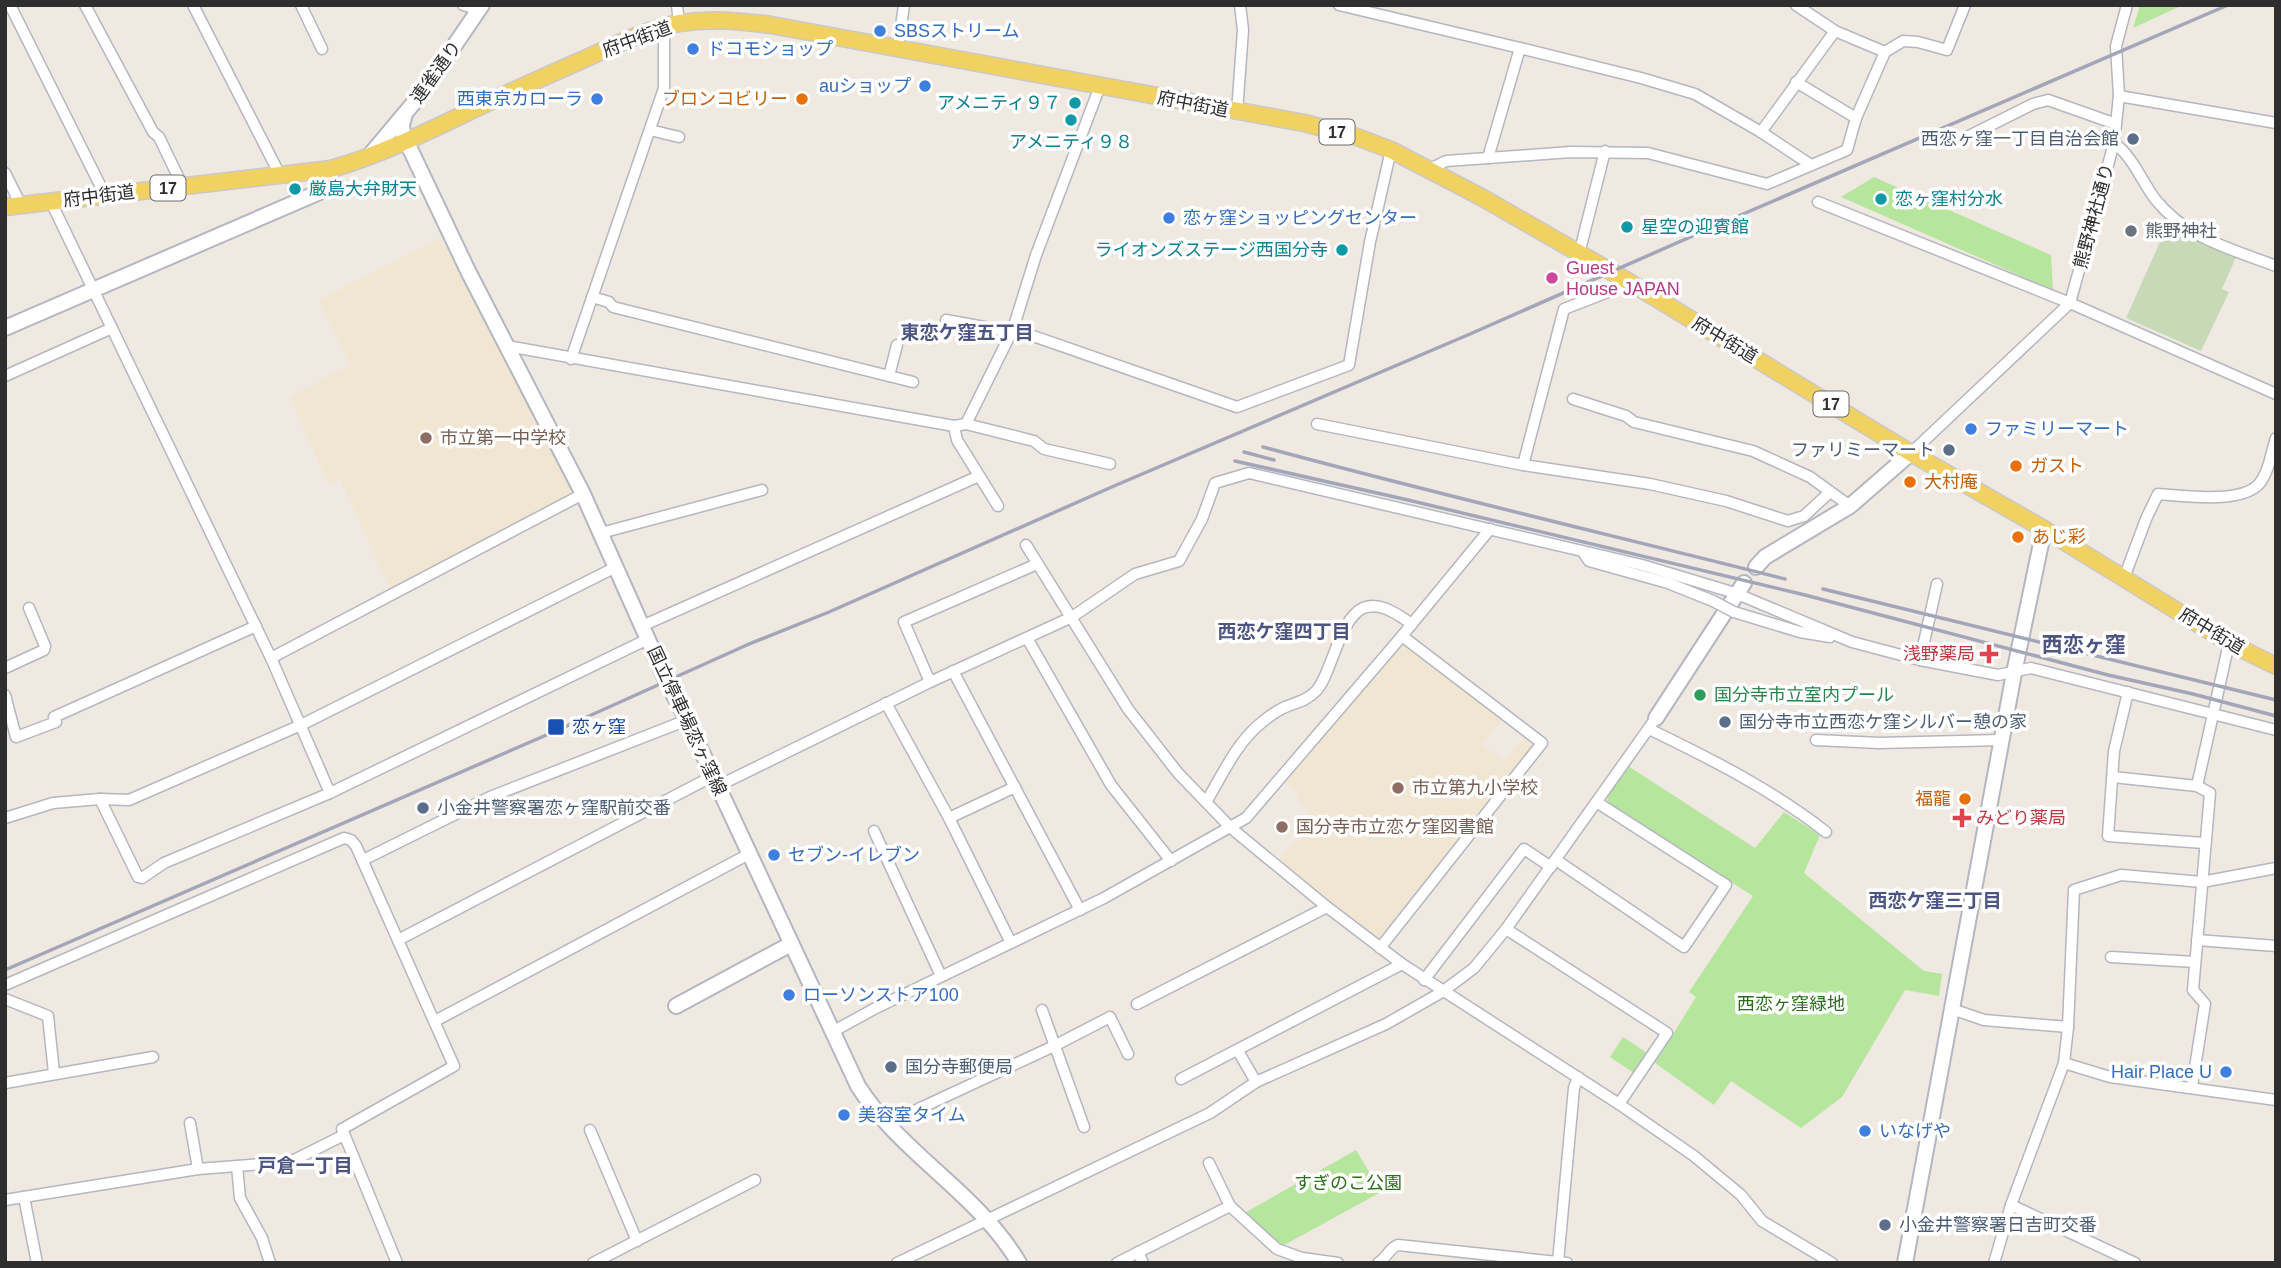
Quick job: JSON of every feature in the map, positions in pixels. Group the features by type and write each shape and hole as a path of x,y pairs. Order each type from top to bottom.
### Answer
{"main road":[{"name":"府中街道","path":"13,206 331,169 366,159 407,142 620,43 672,25 707,20 736,20 1237,113 1304,123 1357,137 1430,169 1631,283 1912,453 2044,529 2229,643 2276,666"}],"street":[{"path":"10,5 105,195"},
{"path":"85,5 153,132 159,137 183,187"},
{"path":"193,5 279,175"},
{"path":"302,5 323,49"},
{"path":"463,5 481,8"},
{"path":"571,359 664,88 677,5"},
{"path":"898,48 904,5"},
{"path":"1237,113 1243,30 1239,5"},
{"path":"1796,5 1835,30 1885,52"},
{"path":"1430,169 1446,161 1605,151 1671,157 1767,184 1847,150 1856,118 1885,52 1903,41 1947,50 1965,5"},
{"name":"熊野神社通り","path":"2070,303 2114,143 2119,96 2116,53 2127,5"},
{"path":"1342,6 1641,78 1695,94 1811,165"},
{"name":"連雀通り","path":"407,142 402,125 405,114 481,8"},
{"path":"1761,132 1835,30"},
{"path":"1488,158 1520,48"},
{"path":"1796,82 1856,118"},
{"path":"966,424 1012,330 1100,86"},
{"path":"2119,96 2276,123"},
{"path":"1965,138 2033,104 2048,100 2116,124"},
{"path":"366,159 405,114"},
{"path":"650,130 679,137"},
{"name":"国立停車場恋ヶ窪線","path":"407,142 583,494 858,1086 886,1124 987,1220 1014,1261"},
{"path":"2114,143 2124,150 2155,198 2187,229 2204,240 2276,266"},
{"path":"946,320 1012,330 1237,407 1349,365 1370,242 1391,150"},
{"path":"1579,254 1605,151"},
{"path":"5,328 329,188 331,169"},
{"path":"5,173 13,206"},
{"path":"51,202 271,657 330,793"},
{"path":"1818,202 2070,303 2275,393"},
{"path":"1523,464 1564,309 1631,283"},
{"path":"592,297 609,302 613,307 913,382"},
{"path":"1756,567 1765,557 1850,506 1912,453 2070,303"},
{"path":"5,376 112,328"},
{"path":"889,376 897,345"},
{"path":"507,346 954,426 966,424 1034,441 1044,449 1110,464"},
{"path":"1573,400 1626,416 1634,422 1753,451 1810,477 1850,506"},
{"path":"1317,424 1523,464 1650,484 1726,501 1788,521 1804,516 1830,492"},
{"path":"954,426 957,440 998,506"},
{"path":"2124,578 2158,494 2224,496 2251,490 2260,483 2276,438"},
{"path":"398,940 715,781 1072,617 1135,575 1179,561 1202,519 1215,484 1249,473 1740,588 1848,640"},
{"path":"100,799 138,877 142,878 164,863 330,793 645,632 979,476"},
{"path":"601,533 762,490"},
{"path":"271,657 583,494"},
{"path":"832,1032 941,976 1080,911 1246,818 1490,529"},
{"path":"1905,1263 2001,740 2044,529"},
{"path":"1026,545 1128,709 1178,773 1231,828 1326,907 1402,964 1578,1077 1694,1156 1741,1195 1762,1221 1832,1263"},
{"path":"1583,552 1589,561 1668,583 1734,612 1800,632 1848,640 1920,660 1998,675 2031,668 2276,730"},
{"path":"930,682 904,622 1037,564"},
{"path":"5,818 53,803 100,799 129,800 301,725 616,567"},
{"path":"1920,660 1937,583"},
{"path":"897,1263 1210,1113 1256,1083 1386,1024 1442,992 1474,968 1506,929 1598,803 1653,724 1740,588"},
{"path":"5,668 44,650 46,646 29,608"},
{"path":"1206,802 1238,748 1259,725 1281,709 1304,700 1318,690 1336,646 1351,620 1363,608 1390,609 1412,624"},
{"path":"5,695 16,737 56,722 54,717 256,626"},
{"path":"1380,948 1542,743 1402,636"},
{"path":"1027,638 1111,785 1171,860"},
{"path":"2197,786 2229,643"},
{"path":"953,671 1080,911"},
{"path":"2128,692 2114,751 2108,836 2204,843"},
{"path":"887,703 949,818 1011,943"},
{"path":"363,860 490,797 687,720"},
{"path":"1653,724 1798,810 1826,832"},
{"path":"1816,740 1879,743 2001,740"},
{"path":"2113,777 2197,786 2210,793 2193,989 2205,1004 2192,1086"},
{"path":"949,818 1015,787"},
{"path":"1424,979 1524,849 1554,863 1684,947 1726,885 1598,803"},
{"path":"874,831 941,976"},
{"path":"5,985 344,838 351,840 363,860 454,1066 342,1129 397,1263"},
{"path":"435,1021 749,854"},
{"path":"1994,1263 2011,1205 2064,1063 2074,890 2121,875 2202,882 2276,868"},
{"path":"1138,1004 1326,907"},
{"path":"1506,929 1667,1033 1619,1104"},
{"path":"2197,940 2276,946"},
{"path":"676,1006 791,944"},
{"path":"2111,957 2195,962"},
{"path":"1181,1079 1402,964"},
{"path":"5,999 48,1016 54,1073"},
{"path":"1952,1009 1984,1020 2068,1027"},
{"path":"1042,1010 1084,1127"},
{"path":"886,1124 1110,1017 1129,1054"},
{"path":"1238,1051 1256,1083"},
{"path":"5,1083 153,1057"},
{"path":"2064,1063 2110,1077 2192,1086 2276,1100"},
{"path":"1378,1263 1390,1248 1398,1245 1562,1262 1574,1087 1578,1077"},
{"path":"190,1122 198,1169"},
{"path":"590,1130 637,1241"},
{"path":"5,1200 198,1169 290,1162 344,1135"},
{"path":"1209,1163 1230,1206 1277,1249 1284,1263"},
{"path":"237,1166 240,1198 262,1238 270,1263"},
{"path":"593,1263 755,1180"},
{"path":"24,1197 37,1263"},
{"path":"2011,1205 2135,1263"},
{"path":"1117,1263 1230,1206"},
{"path":"1277,1249 1302,1258 1338,1263"},
{"path":"1138,1252 1143,1263"}],"shaded area":[{"name":"市立第一中学校","path":"441,238 572,492 391,589 340,479 328,483 290,397 351,365 319,300"},
{"name":"市立第九小学校","path":"1407,644 1502,719 1482,744 1503,761 1526,737 1534,743 1535,749 1384,939 1380,940 1278,860 1293,842 1295,844 1310,822 1305,818 1310,810 1297,799 1300,794 1285,783 1401,645"}],"green space":[{"path":"2140,5 2183,5 2133,28"},
{"path":"1874,177 2051,255 2053,290 1841,197"},
{"path":"2168,224 2178,226 2202,243 2237,255 2222,289 2229,292 2201,351 2126,318"},
{"name":"西恋ヶ窪緑地","path":"1628,766 1755,848 1784,812 1820,835 1804,873 1924,971 1942,974 1939,996 1905,990 1842,1097 1801,1128 1731,1081 1714,1105 1655,1063 1696,997 1689,992 1753,896 1607,804 1608,796"},
{"path":"1623,1037 1647,1053 1634,1073 1610,1057"},
{"name":"すぎのこ公園","path":"1356,1150 1381,1192 1277,1249 1241,1215"}],"railway":[{"path":"5,970 558,730 749,644 829,612 1114,486 2228,5"},
{"path":"1263,447 1785,579"},
{"path":"1244,452 1274,460"},
{"path":"1235,461 1805,595 2276,716"},
{"path":"1823,589 2276,700"}],"place":[{"name":"SBSストリーム","path":"880,31"},
{"name":"ドコモショップ","path":"693,49"},
{"name":"auショップ","path":"925,86"},
{"name":"西東京カローラ","path":"597,99"},
{"name":"ブロンコビリー","path":"802,99"},
{"name":"アメニティ９７","path":"1075,103"},
{"name":"アメニティ９８","path":"1071,120"},
{"name":"西恋ヶ窪一丁目自治会館","path":"2133,139"},
{"name":"厳島大弁財天","path":"295,189"},
{"name":"恋ヶ窪村分水","path":"1881,199"},
{"name":"恋ヶ窪ショッピングセンター","path":"1169,218"},
{"name":"星空の迎賓館","path":"1627,227"},
{"name":"熊野神社","path":"2131,231"},
{"name":"ライオンズステージ西国分寺","path":"1342,250"},
{"name":"Guest House JAPAN","path":"1552,278"},
{"name":"ファミリーマート","path":"1971,429"},
{"name":"市立第一中学校","path":"426,438"},
{"name":"ファリミーマート","path":"1949,450"},
{"name":"ガスト","path":"2016,466"},
{"name":"大村庵","path":"1910,482"},
{"name":"あじ彩","path":"2018,537"},
{"name":"浅野薬局","path":"1989,654"},
{"name":"国分寺市立室内プール","path":"1700,695"},
{"name":"国分寺市立西恋ケ窪シルバー憩の家","path":"1725,722"},
{"name":"恋ヶ窪","path":"556,727"},
{"name":"市立第九小学校","path":"1398,788"},
{"name":"福龍","path":"1965,799"},
{"name":"小金井警察署恋ヶ窪駅前交番","path":"423,808"},
{"name":"みどり薬局","path":"1962,818"},
{"name":"国分寺市立恋ケ窪図書館","path":"1282,827"},
{"name":"セブン-イレブン","path":"774,855"},
{"name":"ローソンストア100","path":"789,995"},
{"name":"国分寺郵便局","path":"891,1067"},
{"name":"Hair Place U","path":"2226,1072"},
{"name":"美容室タイム","path":"844,1115"},
{"name":"いなげや","path":"1865,1131"},
{"name":"小金井警察署日吉町交番","path":"1885,1225"}],"district":[{"name":"東恋ケ窪五丁目","path":"967,332"},
{"name":"西恋ケ窪四丁目","path":"1284,631"},
{"name":"西恋ヶ窪","path":"2084,644"},
{"name":"西恋ケ窪三丁目","path":"1935,900"},
{"name":"戸倉一丁目","path":"305,1165"}]}
